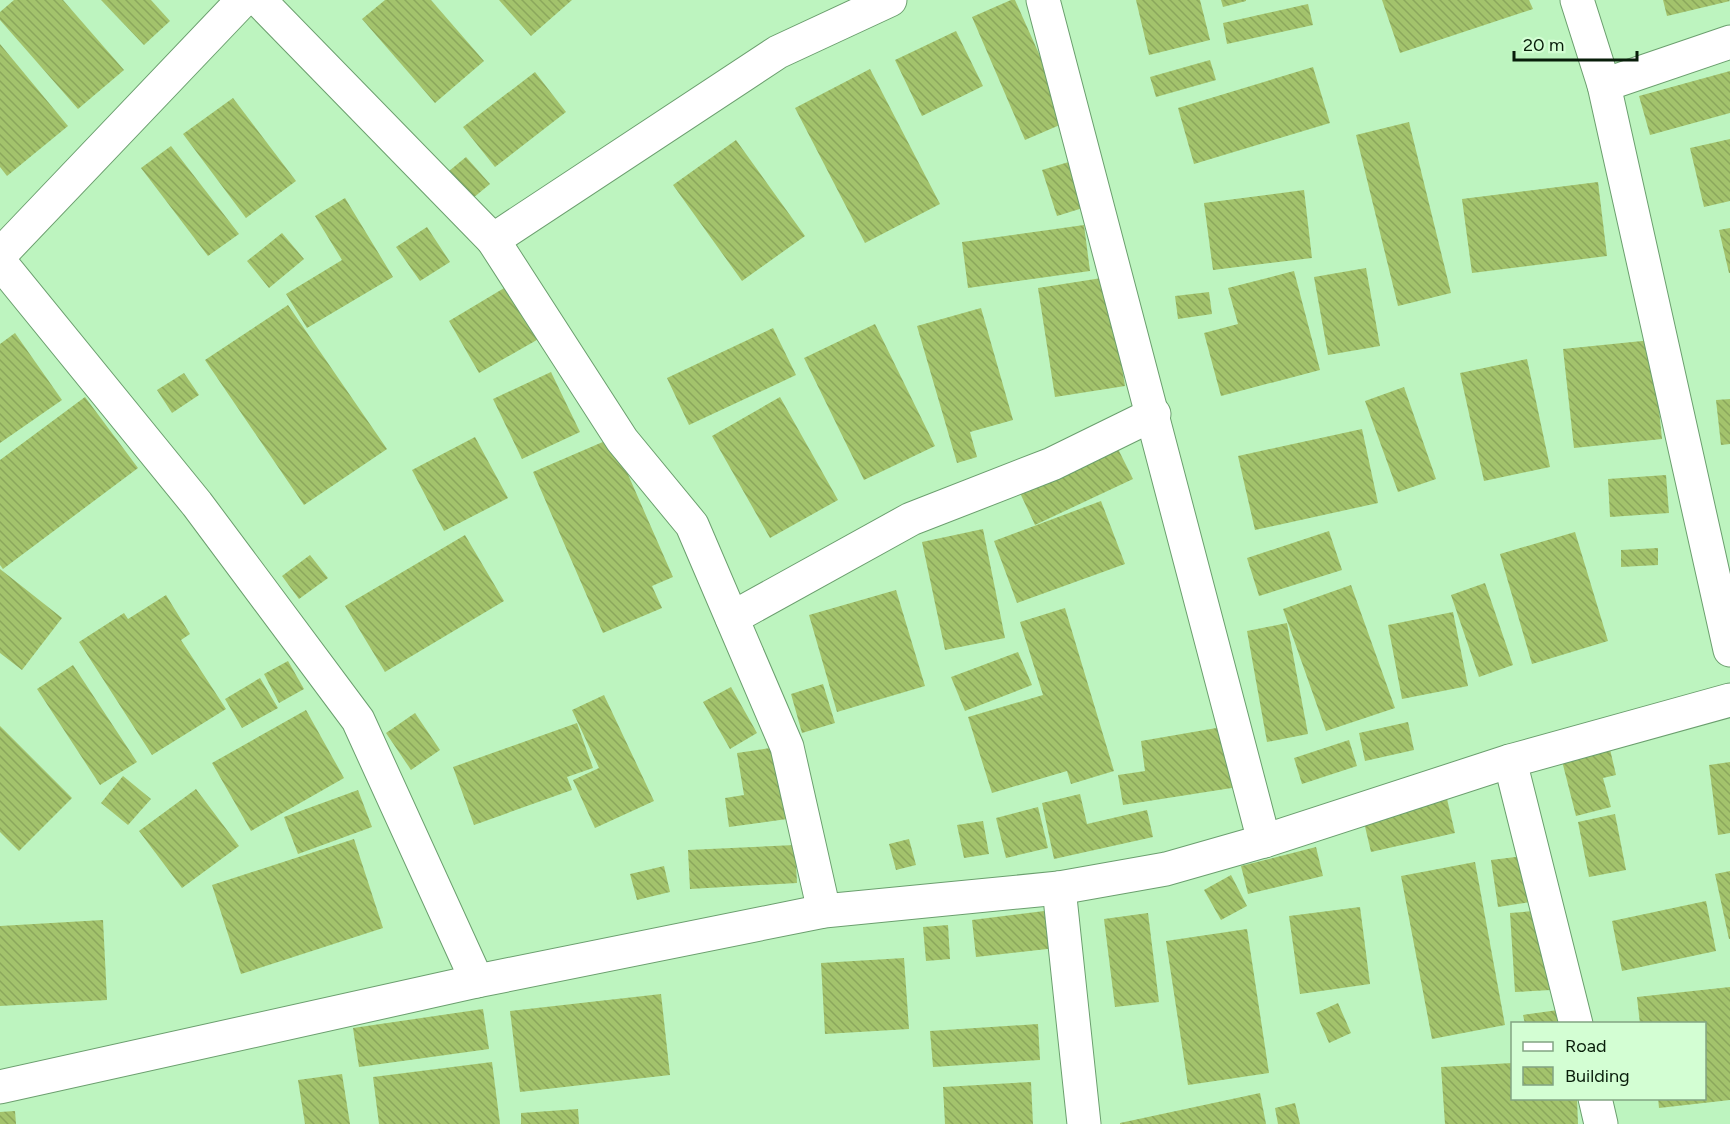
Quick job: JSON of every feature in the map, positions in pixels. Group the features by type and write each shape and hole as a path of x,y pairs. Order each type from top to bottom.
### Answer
{"street":[{"path":"0,255 243,0"},
{"path":"259,0 493,240 622,440 692,525 787,747 824,911"},
{"path":"493,240 778,52 890,0"},
{"path":"1043,0 1154,414 1264,841"},
{"path":"1577,0 1604,85 1730,650"},
{"path":"1604,85 1730,42"},
{"path":"0,262 197,504 358,720 477,981"},
{"path":"732,618 911,519 1052,464 1154,414"},
{"path":"0,1087 477,981 824,911 1059,888 1166,870 1264,841 1509,761 1730,699"},
{"path":"1509,761 1576,1022"},
{"path":"1059,888 1084,1124"},
{"path":"1595,1100 1601,1124"}],"building":[{"path":"14,0 63,0 124,70 78,109 0,20 0,12"},
{"path":"101,0 151,0 170,21 144,45"},
{"path":"385,0 431,0 484,61 435,103 362,19"},
{"path":"499,0 572,0 531,36"},
{"path":"1015,0 1069,121 1025,140 972,17"},
{"path":"1136,0 1200,0 1210,40 1149,55"},
{"path":"1221,0 1246,0 1246,1 1223,7"},
{"path":"1382,0 1529,0 1533,9 1400,53"},
{"path":"1663,0 1729,0 1730,1 1667,16"},
{"path":"1308,4 1313,25 1227,44 1223,23"},
{"path":"956,31 983,86 922,116 895,60"},
{"path":"0,44 68,126 7,176 0,167"},
{"path":"1210,60 1216,80 1156,97 1150,77"},
{"path":"1313,67 1330,123 1194,164 1178,108"},
{"path":"870,69 940,204 865,243 795,108"},
{"path":"1730,71 1730,113 1650,135 1639,96"},
{"path":"535,72 566,112 495,167 463,127"},
{"path":"233,98 296,181 246,218 183,134"},
{"path":"1409,122 1451,293 1398,306 1356,135"},
{"path":"1730,139 1730,201 1704,207 1690,148"},
{"path":"736,140 805,236 742,281 673,185"},
{"path":"171,146 239,234 208,256 141,168"},
{"path":"466,157 490,184 473,198 449,171"},
{"path":"1072,161 1086,207 1057,216 1042,170"},
{"path":"1598,182 1607,256 1472,273 1462,199"},
{"path":"1304,190 1312,258 1213,270 1204,203"},
{"path":"345,198 393,277 307,328 286,294 342,260 315,216"},
{"path":"1084,225 1090,271 968,288 962,242"},
{"path":"427,227 450,262 420,281 396,247"},
{"path":"1730,228 1730,273 1729,273 1719,230"},
{"path":"282,233 304,259 269,288 247,261"},
{"path":"1366,268 1380,346 1328,355 1314,277"},
{"path":"1294,271 1320,370 1221,396 1204,333 1238,324 1228,288"},
{"path":"1108,277 1125,386 1055,397 1038,288"},
{"path":"511,284 542,337 479,373 449,321"},
{"path":"1209,292 1212,314 1178,319 1175,296"},
{"path":"288,305 387,449 304,505 205,360"},
{"path":"981,308 1013,420 970,432 977,457 957,463 917,326"},
{"path":"875,324 935,446 864,480 804,358"},
{"path":"773,328 796,375 689,425 667,378"},
{"path":"15,333 62,400 0,443 0,344"},
{"path":"1652,340 1662,439 1574,448 1563,349"},
{"path":"1527,359 1550,467 1484,481 1460,373"},
{"path":"551,372 580,432 522,459 493,399"},
{"path":"184,373 199,395 172,413 157,390"},
{"path":"1404,387 1436,479 1398,492 1365,401"},
{"path":"85,397 138,468 3,569 0,565 0,460"},
{"path":"780,397 838,500 770,538 712,436"},
{"path":"1730,399 1730,444 1721,445 1716,400"},
{"path":"1362,429 1378,503 1255,530 1238,456"},
{"path":"475,437 508,498 444,531 412,470"},
{"path":"612,438 673,577 652,586 662,608 603,633 533,472"},
{"path":"1117,447 1133,479 1035,525 1020,493"},
{"path":"1666,475 1669,513 1610,517 1608,479"},
{"path":"1101,501 1125,564 1017,603 994,541"},
{"path":"983,529 1005,638 945,650 922,542"},
{"path":"1329,531 1342,570 1259,596 1247,558"},
{"path":"1575,532 1608,641 1532,664 1500,554"},
{"path":"465,535 504,601 385,672 345,606"},
{"path":"1658,548 1658,565 1621,567 1621,550"},
{"path":"310,555 328,578 299,599 282,576"},
{"path":"0,569 62,618 22,670 0,653"},
{"path":"1485,583 1513,665 1479,677 1451,595"},
{"path":"1351,585 1395,708 1326,731 1283,609"},
{"path":"896,590 925,686 837,712 809,615"},
{"path":"166,595 190,634 181,640 226,709 152,755 79,642 124,613 128,619"},
{"path":"1065,608 1114,771 1071,784 1067,771 992,793 968,717 1043,695 1020,622"},
{"path":"1453,612 1468,686 1402,699 1388,625"},
{"path":"1287,623 1308,734 1267,742 1247,631"},
{"path":"1018,652 1032,685 965,711 951,677"},
{"path":"288,661 304,689 279,703 264,674"},
{"path":"73,665 137,762 100,785 37,689"},
{"path":"260,678 278,708 242,728 225,699"},
{"path":"823,684 835,723 802,733 791,694"},
{"path":"731,687 757,733 730,749 703,702"},
{"path":"604,695 654,801 595,828 573,780 599,768 572,710"},
{"path":"306,710 344,778 251,831 212,763"},
{"path":"415,713 440,750 411,770 386,733"},
{"path":"1408,722 1414,750 1365,761 1359,733"},
{"path":"577,723 593,768 567,777 572,790 474,825 453,767"},
{"path":"0,726 72,798 19,851 0,832"},
{"path":"1228,726 1238,787 1123,805 1118,775 1145,771 1141,741"},
{"path":"1349,740 1357,766 1302,784 1294,758"},
{"path":"1609,745 1616,775 1603,778 1611,807 1576,816 1561,757"},
{"path":"777,747 787,819 729,827 725,798 744,795 737,753"},
{"path":"1730,762 1730,833 1718,835 1709,765"},
{"path":"123,776 151,799 128,825 101,803"},
{"path":"196,789 239,846 182,888 139,831"},
{"path":"358,790 372,827 298,854 284,817"},
{"path":"1080,794 1087,824 1147,810 1153,837 1054,859 1042,803"},
{"path":"1447,799 1455,833 1371,852 1363,818"},
{"path":"1038,807 1048,848 1006,858 996,818"},
{"path":"1615,814 1626,870 1589,877 1578,822"},
{"path":"983,821 989,854 964,858 957,825"},
{"path":"354,839 383,928 241,974 212,885"},
{"path":"909,839 916,865 896,870 889,844"},
{"path":"795,845 797,883 690,889 688,850"},
{"path":"1316,847 1323,876 1248,894 1241,866"},
{"path":"1531,855 1537,901 1498,907 1491,860"},
{"path":"1475,862 1505,1025 1432,1039 1401,876"},
{"path":"664,866 670,892 637,900 630,874"},
{"path":"1730,871 1730,939 1729,939 1715,874"},
{"path":"1231,875 1247,906 1221,920 1204,890"},
{"path":"1706,901 1716,951 1622,971 1612,921"},
{"path":"1360,907 1370,984 1300,994 1289,916"},
{"path":"1052,910 1056,948 976,957 972,920"},
{"path":"1546,910 1551,990 1515,992 1510,913"},
{"path":"1148,913 1159,1002 1115,1007 1104,919"},
{"path":"103,920 107,1000 0,1006 0,926"},
{"path":"948,925 950,959 926,961 923,927"},
{"path":"1247,929 1269,1073 1188,1085 1166,941"},
{"path":"904,958 909,1029 825,1034 821,963"},
{"path":"1730,987 1730,1100 1659,1108 1658,1100 1706,1100 1706,1022 1640,1022 1637,997"},
{"path":"661,994 670,1075 520,1092 510,1011"},
{"path":"1338,1003 1351,1033 1329,1043 1316,1013"},
{"path":"483,1009 489,1049 359,1067 353,1028"},
{"path":"1558,1010 1560,1022 1525,1022 1523,1015"},
{"path":"1038,1024 1040,1060 933,1067 930,1031"},
{"path":"492,1062 500,1124 379,1124 373,1077"},
{"path":"1511,1063 1511,1100 1577,1100 1578,1124 1445,1124 1441,1067"},
{"path":"342,1074 350,1124 305,1124 298,1080"},
{"path":"1031,1082 1033,1124 945,1124 943,1087"},
{"path":"1260,1093 1266,1124 1120,1124 1120,1123"},
{"path":"1295,1103 1300,1124 1278,1124 1275,1108"},
{"path":"578,1109 579,1124 521,1124 521,1113"},
{"path":"15,1111 16,1124 0,1124 0,1112"}]}
